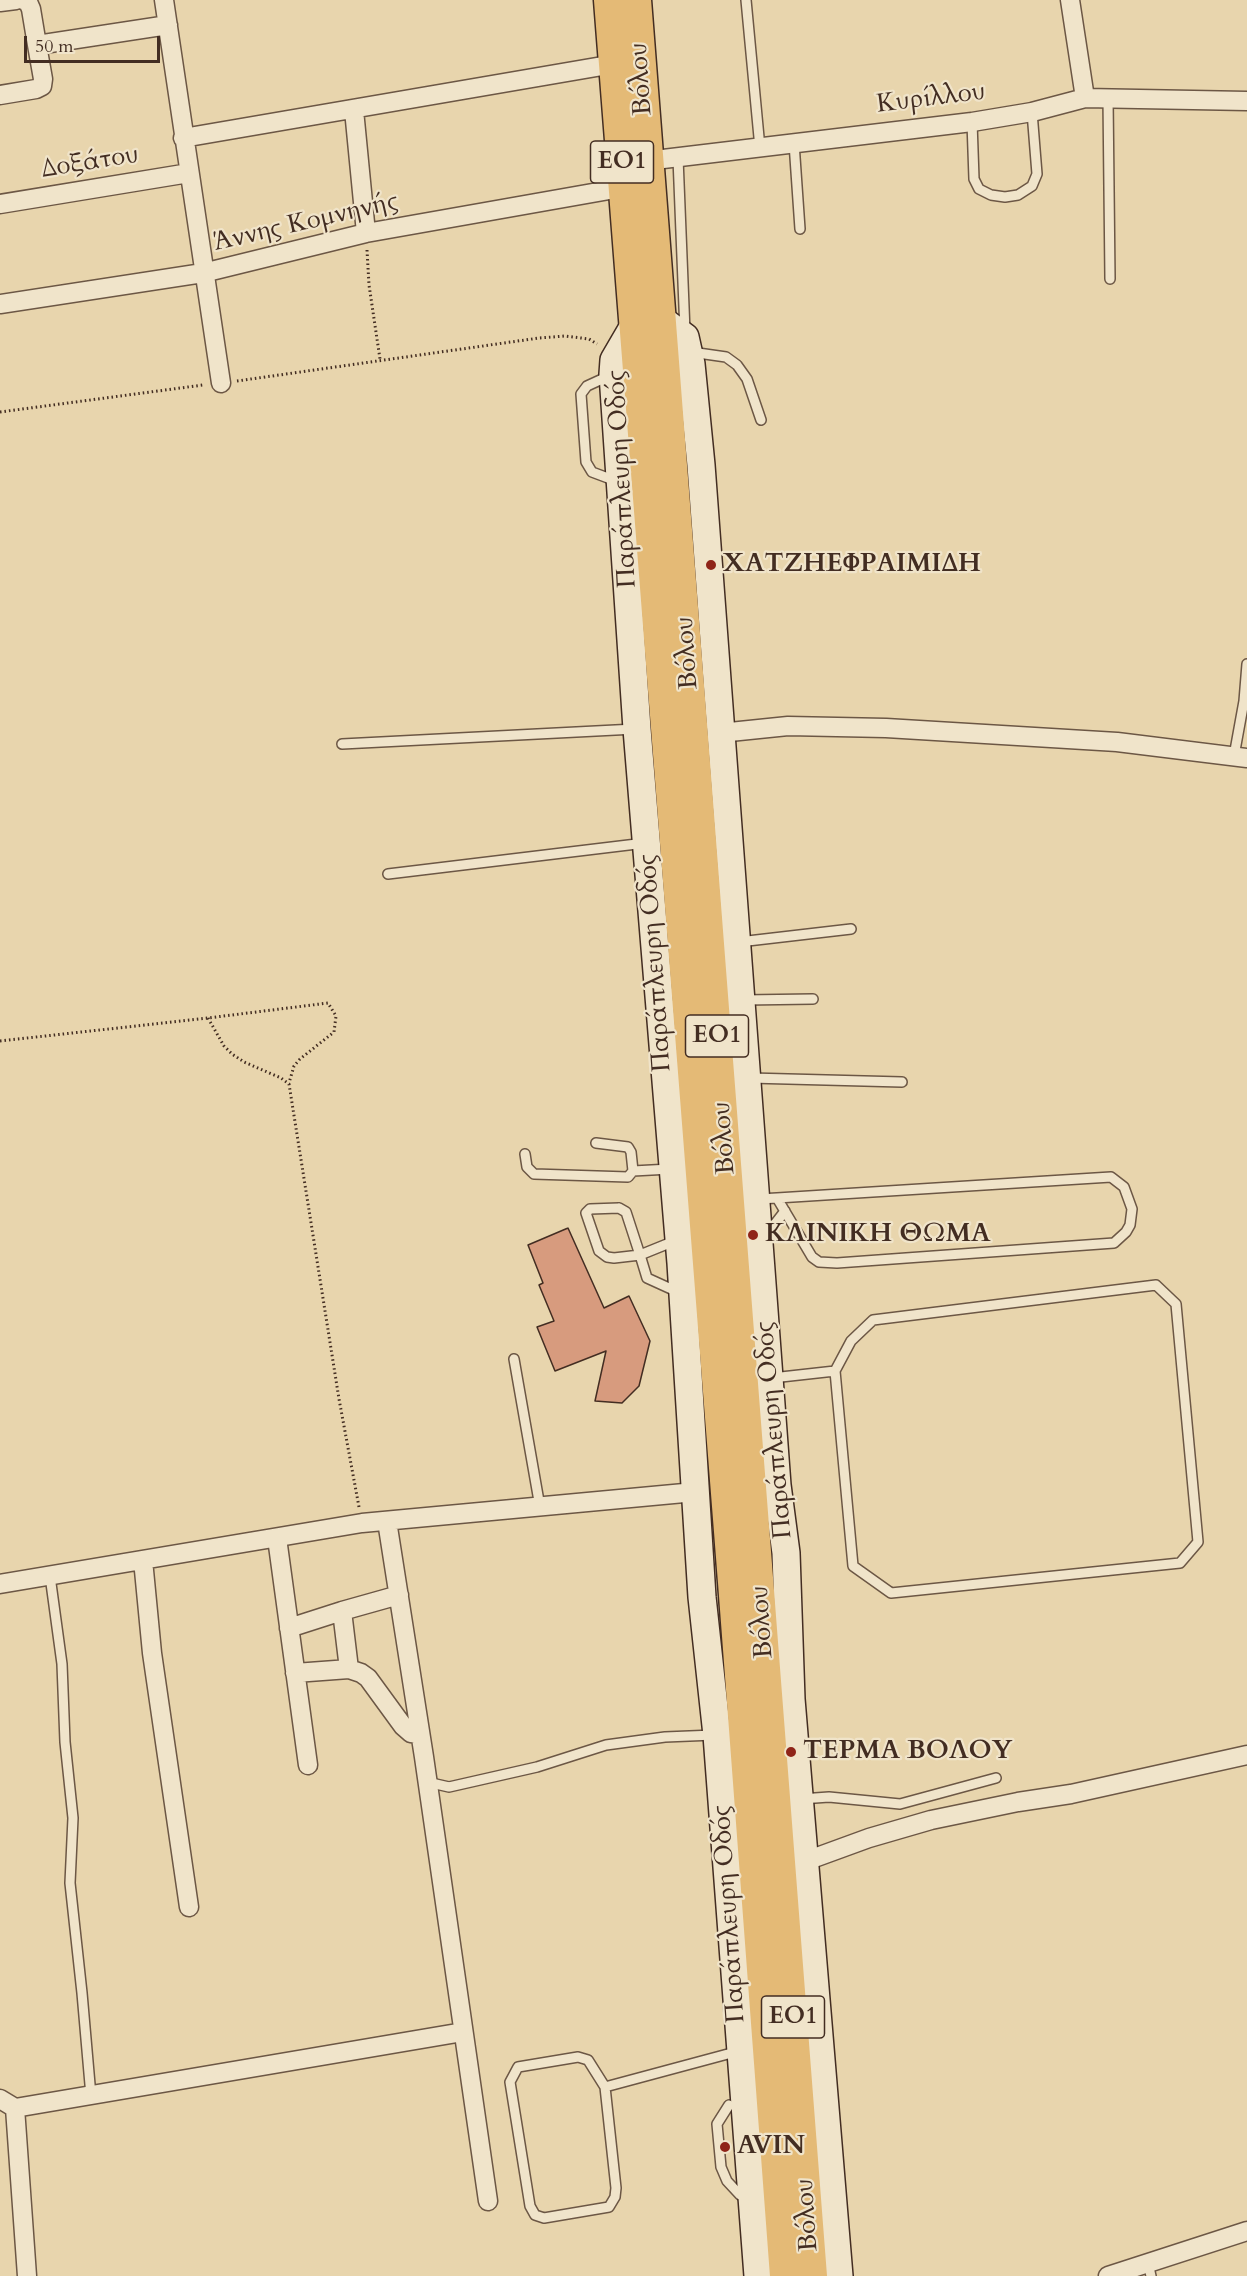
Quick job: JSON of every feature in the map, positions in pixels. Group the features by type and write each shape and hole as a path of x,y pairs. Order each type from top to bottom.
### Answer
{"main road":[{"name":"Βόλου","path":"609,0 614,64 636,173"},
{"name":"Βόλου","path":"636,0 636,173 733,1582 741,1879 761,2207 784,2276"},
{"name":"Βόλου","path":"648,322 794,1865 812,2276"}],"street":[{"path":"0,2 16,0"},
{"path":"0,95 42,86 43,79 31,9 28,2 23,0"},
{"path":"164,0 221,382"},
{"path":"1071,0 1085,98"},
{"path":"37,45 168,25"},
{"path":"183,138 614,64"},
{"name":"Κυρίλλου","path":"636,173 678,158 972,122 1085,98 1247,101"},
{"path":"354,110 366,233"},
{"name":"Δοξάτου","path":"0,204 189,173"},
{"name":"Άννης Κομνηνής","path":"0,304 203,273 366,233 636,173"},
{"path":"648,322 687,344"},
{"name":"Παράπλευρη Οδός","path":"648,322 614,367 637,729 679,1239 702,1597 717,1735 741,1879 741,2051 761,2207 758,2276"},
{"name":"Παράπλευρη Οδός","path":"687,344 701,465 747,1078 766,1198 759,1244 777,1485 786,1553 791,1699 800,1799 794,1865 839,2276"},
{"path":"720,733 788,726 886,728 1117,742 1240,757"},
{"path":"0,1584 362,1523 695,1492"},
{"path":"387,1521 488,2201"},
{"path":"277,1538 308,1765"},
{"path":"143,1560 152,1653 189,1907"},
{"path":"289,1628 399,1595"},
{"path":"342,1611 349,1669"},
{"path":"295,1672 349,1669 362,1672 407,1731 420,1734"},
{"path":"741,1879 794,1865 869,1838 931,1820 1018,1802 1071,1794 1247,1755"},
{"path":"27,2276 8,2104 91,2096 464,2032"},
{"path":"1108,2276 1150,2270 1247,2232"}],"lane":[{"path":"746,0 760,148"},
{"path":"1108,98 1110,279"},
{"path":"972,122 974,179 979,189 991,195 1005,197 1018,195 1032,186 1036,174 1032,111"},
{"path":"794,143 800,229"},
{"path":"678,158 687,344 726,357 737,364 747,379 760,420"},
{"path":"1240,757 1247,664"},
{"path":"342,744 637,729"},
{"path":"388,874 647,843"},
{"path":"737,943 851,929"},
{"path":"741,1000 813,999"},
{"path":"747,1078 902,1082"},
{"path":"596,1143 628,1147 631,1152 633,1171"},
{"path":"525,1154 527,1167 534,1174 627,1177 633,1171 672,1169"},
{"path":"1111,1177 1128,1193 1132,1209 1130,1225 1114,1243 837,1263 819,1262 812,1257 784,1211 766,1198 1111,1177"},
{"path":"679,1239 639,1255 614,1258 603,1255 599,1251 586,1216 588,1209 619,1208 624,1210 639,1255 648,1278 683,1294"},
{"path":"759,1244 784,1211"},
{"path":"1156,1285 1176,1304 1198,1542 1180,1563 891,1593 853,1566 835,1371 851,1341 873,1320 1156,1285"},
{"path":"514,1359 540,1508"},
{"path":"770,1378 835,1371"},
{"path":"50,1576 62,1664 65,1742 73,1818 70,1883 91,2096"},
{"path":"427,1782 450,1787 537,1767 606,1746 665,1737 717,1735"},
{"path":"800,1799 829,1797 900,1803 996,1778"},
{"path":"605,2087 741,2051"},
{"path":"578,2057 588,2060 605,2087 616,2188 615,2197 609,2207 544,2218 536,2215 530,2206 510,2082 513,2075 519,2067 578,2057"},
{"path":"729,2105 717,2124 721,2167 727,2181 761,2207"}],"path":[{"path":"366,233 367,269 380,359"},
{"path":"0,412 380,359 415,357 566,336 589,339 603,347 614,367"},
{"path":"0,1041 328,1003 336,1016 334,1032 294,1066 289,1084 339,1399 362,1523"},
{"path":"208,1018 224,1046 232,1054 289,1084"}],"building":[{"path":"568,1228 604,1308 629,1296 650,1341 639,1386 622,1403 595,1401 606,1351 555,1371 537,1327 554,1321 539,1285 543,1283 528,1245"}],"place":[{"name":"ΧΑΤΖΗΕΦΡΑΙΜΙΔΗ","path":"711,565"},
{"name":"ΚΛΙΝΙΚΗ ΘΩΜΑ","path":"753,1235"},
{"name":"ΤΕΡΜΑ ΒΟΛΟΥ","path":"791,1752"},
{"name":"AVIN","path":"725,2147"}]}
